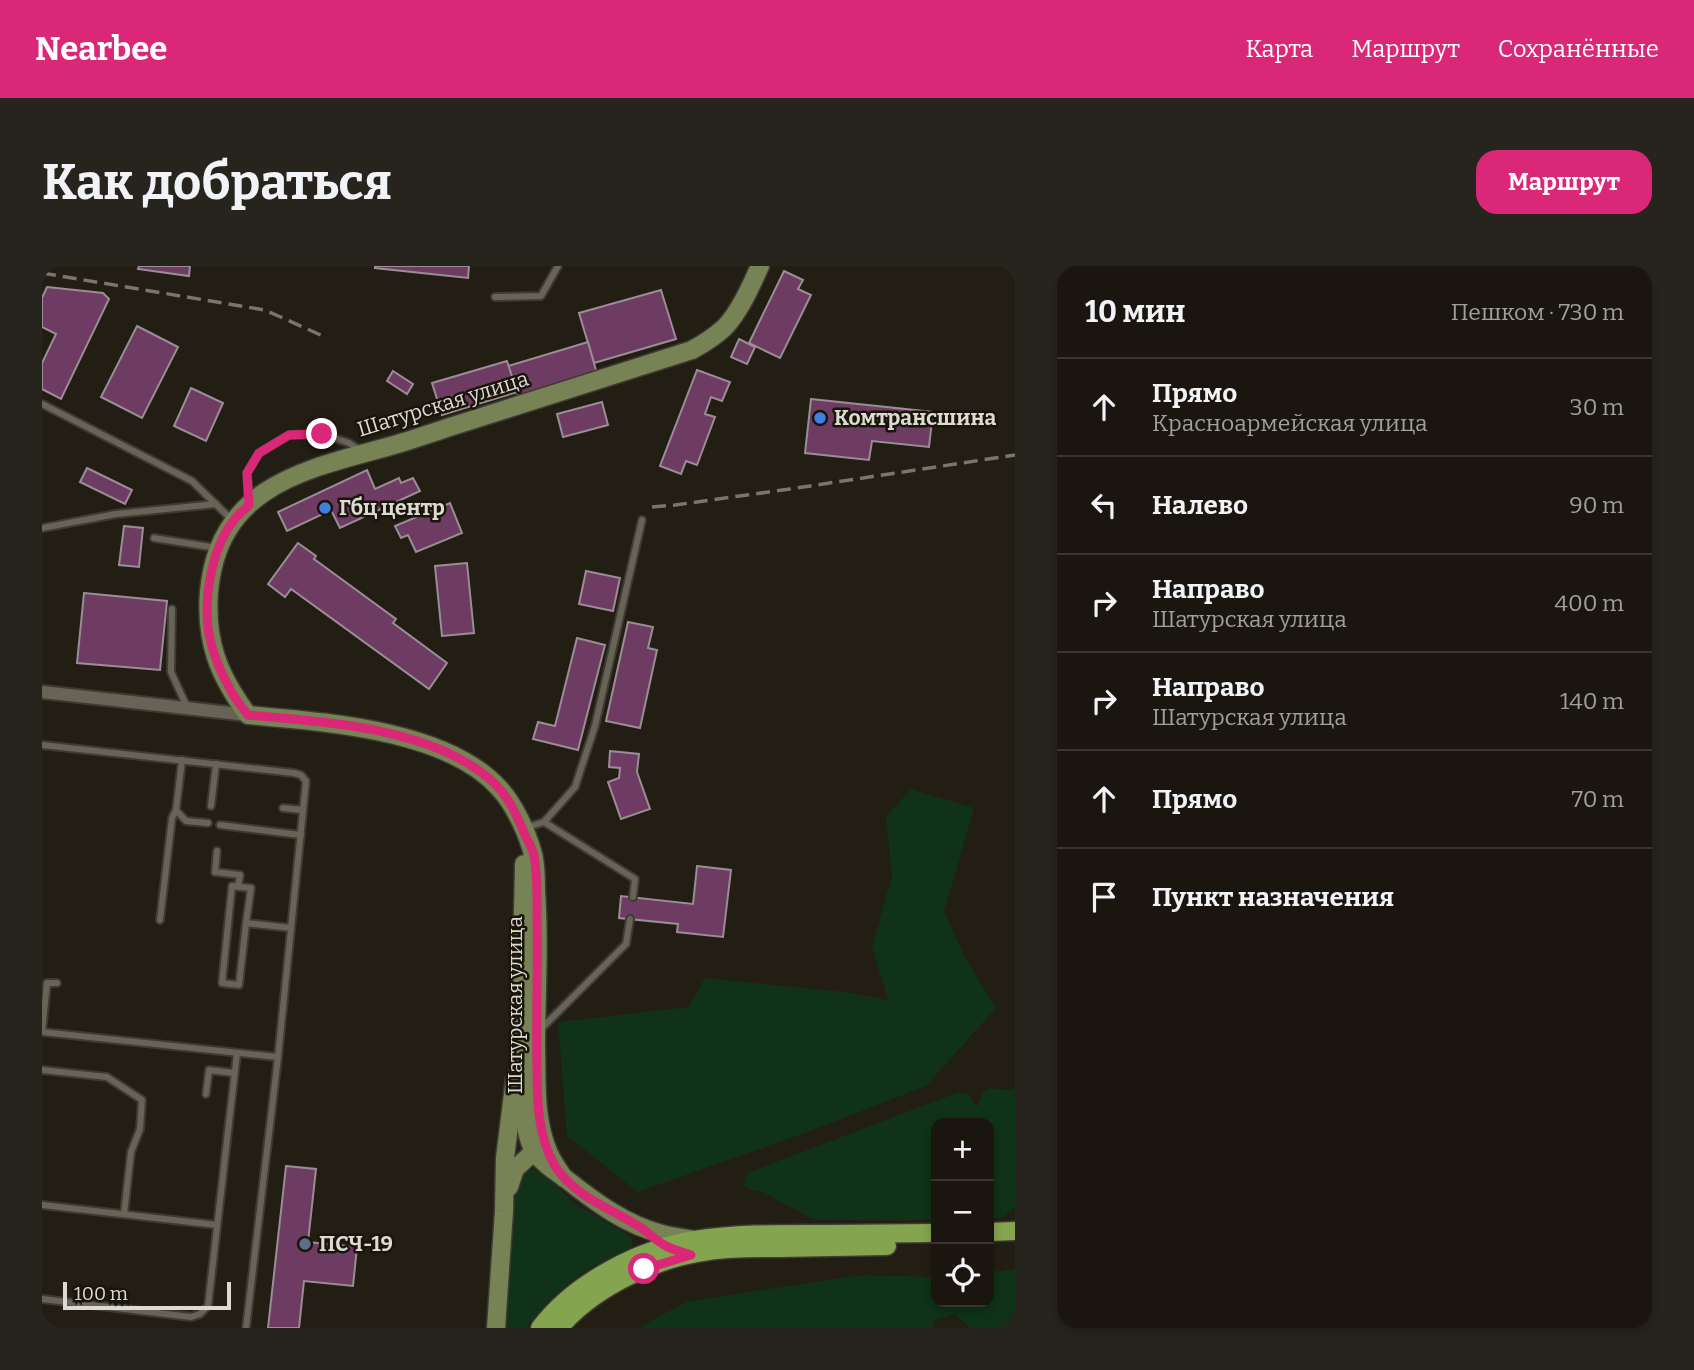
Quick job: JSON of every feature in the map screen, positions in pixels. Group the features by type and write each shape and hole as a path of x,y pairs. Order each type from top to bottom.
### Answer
{"main road":[{"name":"Шатурская улица","path":"640,1227 592,1200 564,1178 539,1146 536,1034 538,962 534,855 517,813 498,786 486,775 441,750 416,741 333,723 248,715 231,692 210,638 208,610 211,574 219,549 233,521 279,482 314,467 388,447 692,350 710,340 726,326 748,292 760,266"},
{"name":"Шатурская улица","path":"520,1054 523,829"},
{"path":"504,1210 512,1175 519,1163 539,1146 527,1129 520,1054"},
{"path":"496,1328 505,1158 520,1054"},
{"path":"640,1227 666,1246"},
{"path":"640,1227 692,1247"},
{"path":"994,1231 1015,1231"},
{"path":"559,1328 583,1304 618,1282 692,1247 730,1236 931,1233"},
{"path":"994,1244 1015,1243"},
{"path":"540,1328 569,1298 592,1281 619,1265 666,1246 710,1250 931,1245"}],"street":[{"name":"Шатурская улица","path":"42,692 248,715"}],"lane":[{"path":"495,297 541,296 558,266"},
{"path":"42,404 192,481 233,521"},
{"path":"249,505 247,473 259,453 289,435 322,434 349,443 363,453"},
{"path":"42,528 116,514 216,504"},
{"path":"523,829 544,822 575,787 595,726 642,520"},
{"path":"154,538 219,549"},
{"path":"172,609 171,672 188,709"},
{"path":"42,745 294,772 306,781 278,1057 246,1328"},
{"path":"160,920 182,760"},
{"path":"211,806 216,764"},
{"path":"283,808 303,810"},
{"path":"176,810 186,821 208,824"},
{"path":"544,822 635,878 633,897"},
{"path":"220,825 301,835"},
{"path":"217,851 215,872 240,875 238,887"},
{"path":"232,886 251,888 246,923 239,985 222,983 232,886"},
{"path":"536,1034 626,944 630,919"},
{"path":"246,923 291,928"},
{"path":"57,983 47,983 42,1032 278,1057"},
{"path":"42,1299 191,1317 200,1314 208,1306 237,1053"},
{"path":"42,1070 107,1077 142,1100 140,1129 131,1152 124,1214"},
{"path":"206,1094 209,1070 234,1073"},
{"path":"42,1205 217,1225"}],"green space":[{"path":"911,789 974,808 944,912 966,959 996,1008 926,1086 805,1133 638,1192 567,1136 558,1022 689,1007 705,978 844,992 888,1000 872,947 892,875 886,817"},
{"path":"989,1088 1015,1088 1015,1207 1004,1217 994,1218 994,1118 931,1118 931,1220 818,1220 745,1185 746,1177 755,1170 959,1092 970,1095 978,1106 983,1092"},
{"path":"532,1169 544,1173 575,1204 632,1238 632,1246 624,1253 577,1277 550,1301 526,1328 506,1328 516,1184"},
{"path":"1015,1269 1015,1328 970,1328 955,1314 935,1320 933,1328 641,1328 689,1301 862,1275 931,1277 931,1307 994,1307 994,1271"}],"building":[{"path":"139,266 190,266 189,276 138,269"},
{"path":"375,266 469,266 468,278"},
{"path":"784,271 803,280 798,289 811,295 780,358 749,343"},
{"path":"47,287 103,293 109,299 61,399 42,389 42,363 56,334 42,327 42,298"},
{"path":"661,290 676,339 594,363 579,313"},
{"path":"137,326 178,347 142,418 101,397"},
{"path":"739,339 755,347 747,364 731,357"},
{"path":"588,342 597,374 519,399 508,366"},
{"path":"507,361 517,392 442,415 432,383"},
{"path":"697,370 730,382 722,401 711,397 705,414 715,417 697,465 686,461 681,474 660,466"},
{"path":"393,371 413,384 407,394 387,381"},
{"path":"191,388 223,403 206,441 174,426"},
{"path":"811,399 933,412 929,447 872,441 869,460 805,453"},
{"path":"602,402 608,425 563,437 557,414"},
{"path":"87,468 132,490 125,504 80,482"},
{"path":"367,470 375,489 399,478 401,483 413,478 420,491 340,528 331,510 287,531 278,512"},
{"path":"450,503 462,533 416,552 408,535 401,538 395,526"},
{"path":"124,526 143,528 139,567 119,565"},
{"path":"298,543 316,556 314,559 396,619 393,623 447,663 429,689 291,589 285,597 268,584"},
{"path":"467,563 474,633 442,636 435,566"},
{"path":"586,571 620,578 613,611 579,604"},
{"path":"84,593 167,601 160,670 77,663"},
{"path":"628,622 653,627 648,648 657,650 640,728 606,721"},
{"path":"577,638 605,645 578,750 533,739 538,722 555,726"},
{"path":"610,751 639,754 637,772 650,809 621,819 608,782 619,778 620,768 609,767"},
{"path":"697,866 731,870 723,937 677,932 678,924 619,918 621,896 693,904"},
{"name":"ПСЧ-19","path":"286,1166 316,1169 308,1242 357,1247 353,1286 304,1281 299,1328 268,1328"}],"railway":[{"path":"42,273 265,310 325,337"},
{"path":"652,507 1015,455"},
{"path":"42,1327 54,1328"}],"place":[{"name":"Комтрансшина","path":"820,418"},
{"name":"Гбц центр","path":"325,508"},
{"name":"ПСЧ-19","path":"305,1244"}],"route":[{"path":"322,434 289,435 259,453 247,473 249,505 233,521 219,547 211,574 208,610 210,638 219,666 231,692 248,715 333,723 416,741 441,750 486,775 509,800 534,855 538,962 537,1085 544,1142 564,1178 592,1200 640,1227 666,1246 691,1255 644,1269"}]}
